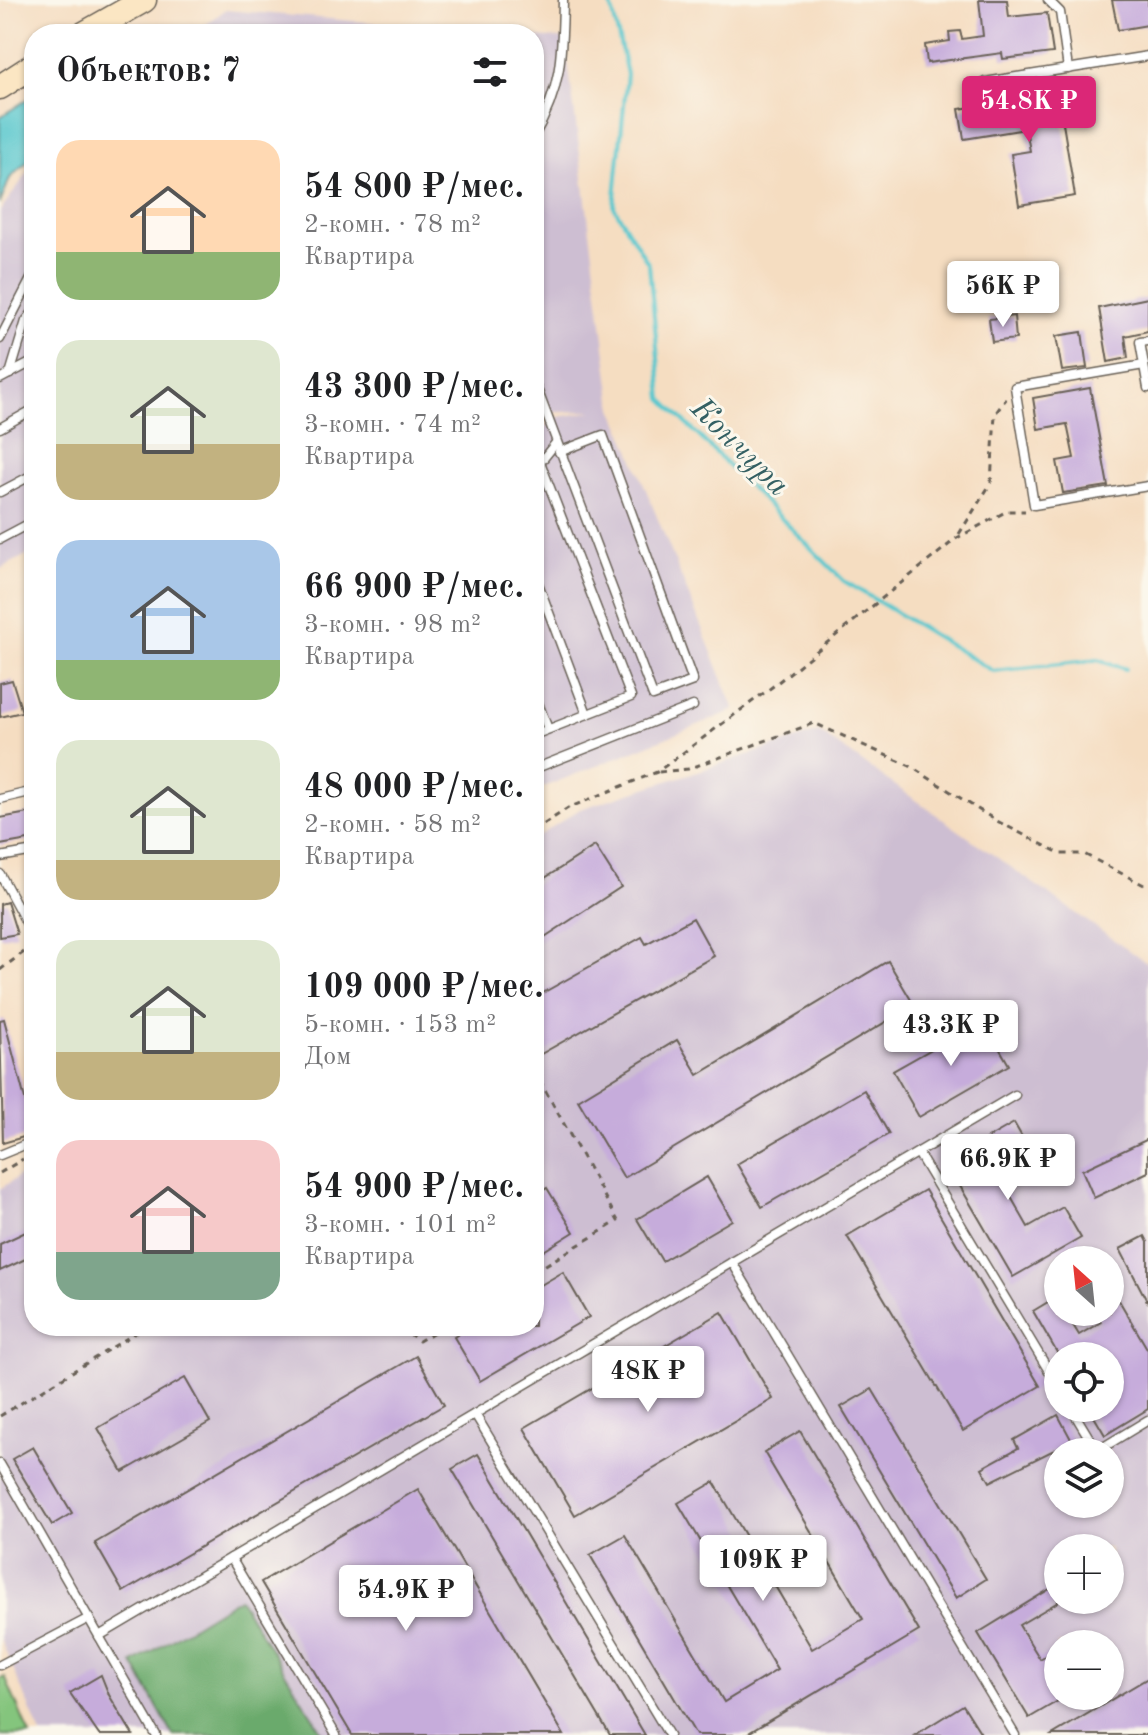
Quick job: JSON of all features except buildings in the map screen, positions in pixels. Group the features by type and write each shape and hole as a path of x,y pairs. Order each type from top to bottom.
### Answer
{"main road":[{"path":"96,24 117,7 144,0"},
{"path":"0,87 24,71"}],"lane":[{"path":"544,119 562,67 563,0"},
{"path":"1048,0 1060,12 1068,69"},
{"path":"985,82 1148,56"},
{"path":"0,339 24,292"},
{"path":"10,374 24,328"},
{"path":"1148,341 1140,342 1148,388"},
{"path":"1144,365 1015,387 1034,505 1148,486"},
{"path":"0,379 24,366"},
{"path":"544,410 557,448 653,696 693,681 603,435 557,448 544,459"},
{"path":"0,428 24,415"},
{"path":"544,472 631,697 544,731"},
{"path":"0,492 24,479"},
{"path":"0,539 24,526"},
{"path":"544,600 587,714"},
{"path":"544,765 693,706"},
{"path":"544,719 548,729"},
{"path":"0,799 24,793"},
{"path":"0,857 24,853"},
{"path":"0,874 24,918"},
{"path":"99,1636 1015,1095"},
{"path":"0,1155 24,1145"},
{"path":"918,1153 1044,1363"},
{"path":"732,1262 1015,1735"},
{"path":"475,1414 669,1735"},
{"path":"1079,1422 1097,1451 1148,1420"},
{"path":"0,1464 156,1735"},
{"path":"231,1558 336,1735"},
{"path":"0,1665 89,1618"}],"path":[{"path":"544,824 568,808 657,772 772,687 957,538 991,483 995,414"},
{"path":"657,772 688,769 814,723 910,766 956,797 1061,854 1084,854 1148,887"},
{"path":"0,970 24,952"},
{"path":"544,1088 618,1221 544,1266"},
{"path":"0,1173 24,1159"},
{"path":"0,1416 131,1336"}],"shaded area":[{"path":"225,10 388,24 207,24"},
{"path":"544,38 565,39 613,408 735,710 544,787 544,428 553,418 593,411 548,412 544,402"},
{"path":"24,178 24,556 0,569 0,211"},
{"path":"819,732 1148,964 1148,1735 41,1735 0,1638 0,1189 24,1173 24,1336 544,1336 544,832 580,809"}],"green space":[{"path":"239,1598 324,1735 173,1735 133,1663"},
{"path":"5,1677 30,1735 0,1735 0,1679"}],"water":[{"path":"24,101 24,165 10,178 0,204 0,117"}],"waterway":[{"name":"Кончура","path":"610,0 627,74 614,207 649,265 662,399 844,581 993,671 1098,660 1126,669"}]}
